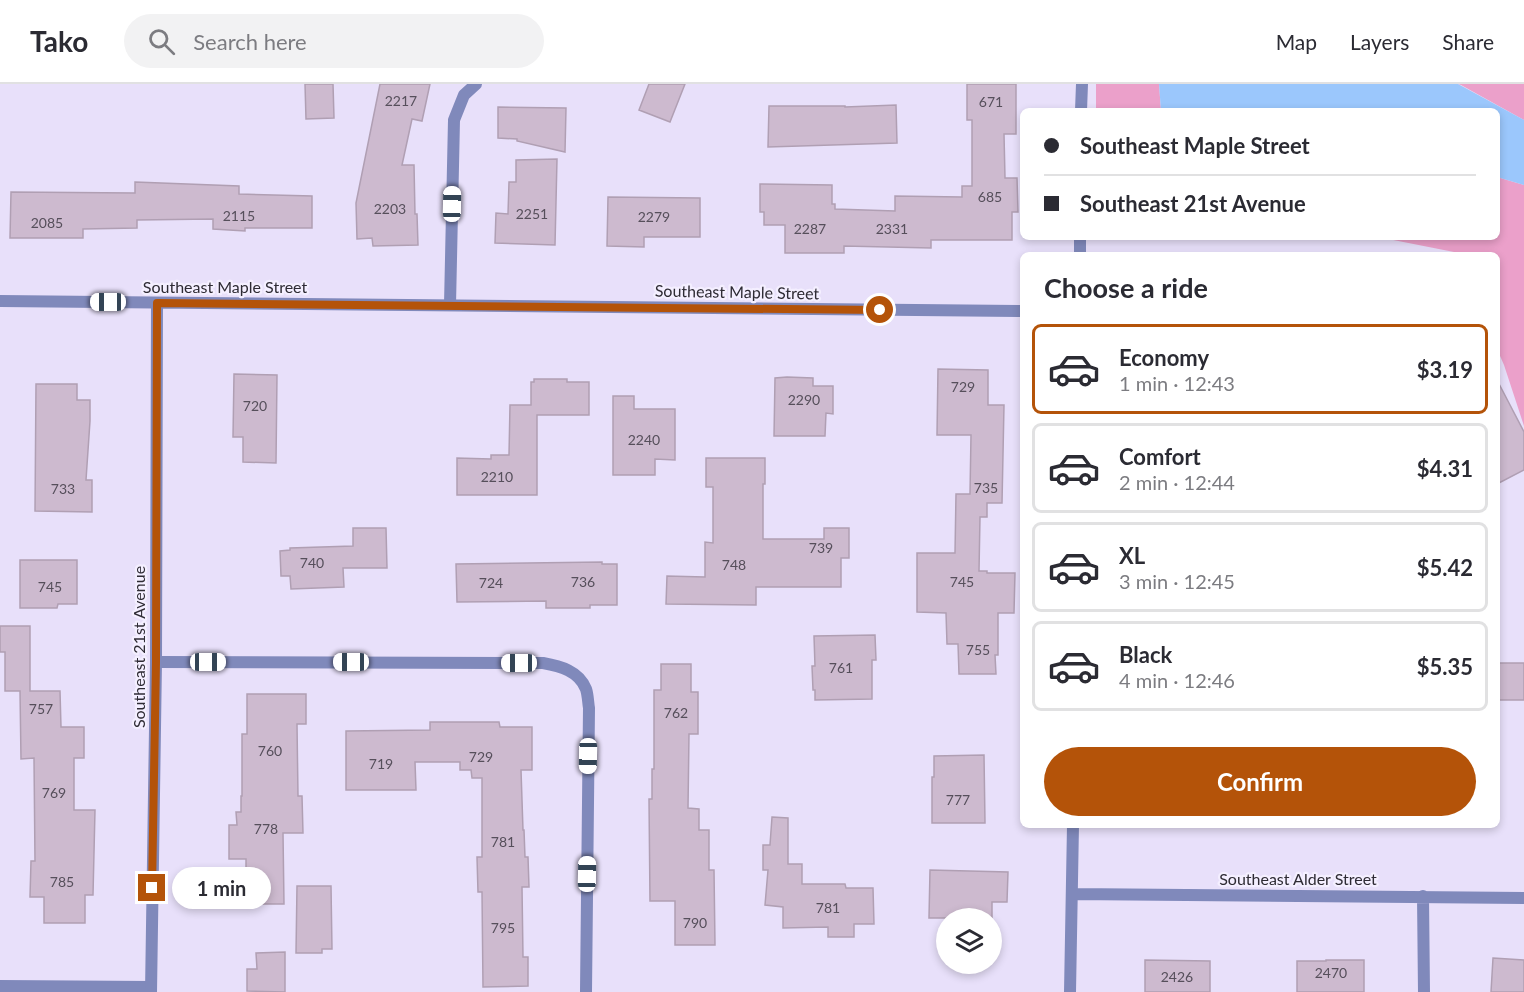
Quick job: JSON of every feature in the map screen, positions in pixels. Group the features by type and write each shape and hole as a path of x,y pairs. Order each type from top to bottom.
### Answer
{"street":[{"path":"450,305 454,120 464,95 476,84"},
{"path":"1082,84 1082,108"},
{"name":"Southeast Maple Street","path":"0,302 1020,311"},
{"name":"Southeast 21st Avenue","path":"151,989 156,662 157,303"},
{"path":"156,662 543,663 561,666 578,676 586,689 589,708 586,992"},
{"path":"1070,992 1072,828"},
{"name":"Southeast Alder Street","path":"1071,894 1524,898"},
{"path":"1423,896 1424,992"},
{"path":"0,986 151,989"}],"shaded area":[{"path":"1096,84 1159,84 1161,108 1096,108"},
{"path":"1458,84 1524,84 1524,120 1461,85"},
{"path":"1500,178 1524,185 1524,426 1500,356 1500,252 1454,252 1393,240 1500,240"}],"water":[{"path":"1159,84 1458,84 1524,120 1524,185 1500,178 1500,108 1161,108"}],"building":[{"path":"305,84 333,84 334,118 306,119"},
{"path":"380,84 430,84 422,121 412,119 402,165 414,165 418,245 373,246 372,238 357,239 356,203"},
{"path":"649,84 685,84 670,122 639,110"},
{"path":"967,84 1016,84 1016,134 1004,134 1005,178 1017,178 1018,212 1012,212 1012,240 931,240 931,248 844,246 844,253 785,253 785,225 764,225 764,212 760,212 760,184 832,185 832,204 835,204 835,209 895,211 895,196 962,197 962,186 972,186 972,120 967,120"},
{"path":"896,105 897,143 768,147 769,106"},
{"path":"498,107 566,108 565,152 517,141 517,139 498,138"},
{"path":"557,159 555,245 495,243 496,213 508,214 509,182 516,182 516,160"},
{"path":"135,182 239,186 239,194 312,196 312,228 245,228 245,231 213,229 213,219 137,220 137,228 83,229 83,238 10,238 11,192 135,193"},
{"path":"608,197 700,198 700,237 644,237 644,247 607,246"},
{"path":"938,369 988,370 988,405 1004,405 1002,503 987,503 987,517 980,517 979,571 1015,573 1014,613 998,613 996,674 959,674 958,644 947,644 946,613 917,612 917,553 955,553 956,494 970,494 971,435 937,435"},
{"path":"234,374 277,375 276,463 243,462 243,437 233,437"},
{"path":"775,378 813,378 813,386 833,386 833,414 826,413 825,436 774,436"},
{"path":"534,379 589,382 589,415 537,415 537,495 457,495 457,458 491,459 491,455 509,455 510,405 531,405 531,382 534,382"},
{"path":"36,384 77,384 77,400 90,400 86,480 92,480 92,512 35,511"},
{"path":"1500,386 1524,432 1524,470 1500,482"},
{"path":"613,396 634,396 634,409 675,409 675,460 655,459 655,475 613,475"},
{"path":"706,458 765,458 763,539 824,539 824,528 849,528 849,558 841,558 841,587 756,587 756,605 666,604 667,576 705,577 705,542 713,543 713,487 706,487"},
{"path":"353,528 386,528 387,568 343,568 344,587 291,589 290,576 281,576 280,551 290,550 290,548 353,546"},
{"path":"20,560 77,560 77,604 58,604 57,608 20,608"},
{"path":"602,562 602,564 617,564 617,605 590,605 590,608 546,608 546,601 457,602 456,564"},
{"path":"0,626 30,626 30,691 60,691 61,727 84,727 84,758 74,758 74,810 95,810 93,895 85,895 85,923 44,923 44,897 30,897 31,861 35,861 34,758 21,759 20,691 5,691 5,652 0,652"},
{"path":"875,635 876,660 872,660 872,699 815,700 812,666 815,666 814,636"},
{"path":"1500,663 1524,663 1524,700 1500,700"},
{"path":"661,664 691,664 691,692 698,692 698,734 689,734 688,808 699,809 699,830 709,830 709,870 714,870 715,945 675,945 675,901 650,901 649,799 652,799 652,769 654,769 654,690 661,690"},
{"path":"247,694 306,694 306,724 297,724 298,796 302,796 303,833 283,833 284,904 260,904 259,900 246,900 246,859 229,859 229,825 237,825 236,812 241,812 242,734 247,734"},
{"path":"430,722 499,722 500,727 532,727 532,770 521,770 523,830 525,857 528,857 529,887 522,887 523,957 528,957 528,986 483,987 482,892 478,892 477,857 482,857 482,778 472,778 471,770 460,770 460,762 415,762 416,790 346,790 346,731 430,730"},
{"path":"984,755 985,823 932,823 934,756"},
{"path":"772,817 788,818 788,864 802,864 802,884 845,884 846,888 873,888 874,924 854,924 854,937 828,937 828,927 783,928 783,907 765,905 768,870 763,870 763,845 770,845"},
{"path":"930,870 1008,872 1007,902 992,902 992,908 936,908 936,918 929,918"},
{"path":"297,886 331,886 332,949 322,949 322,953 296,953"},
{"path":"285,952 285,992 247,991 247,969 257,969 256,953"},
{"path":"1493,958 1524,960 1524,992 1491,992"},
{"path":"1145,960 1210,961 1210,992 1145,992"},
{"path":"1364,960 1364,992 1297,992 1297,961"}],"route":[{"path":"152,888 156,662 157,303 880,310"}]}
